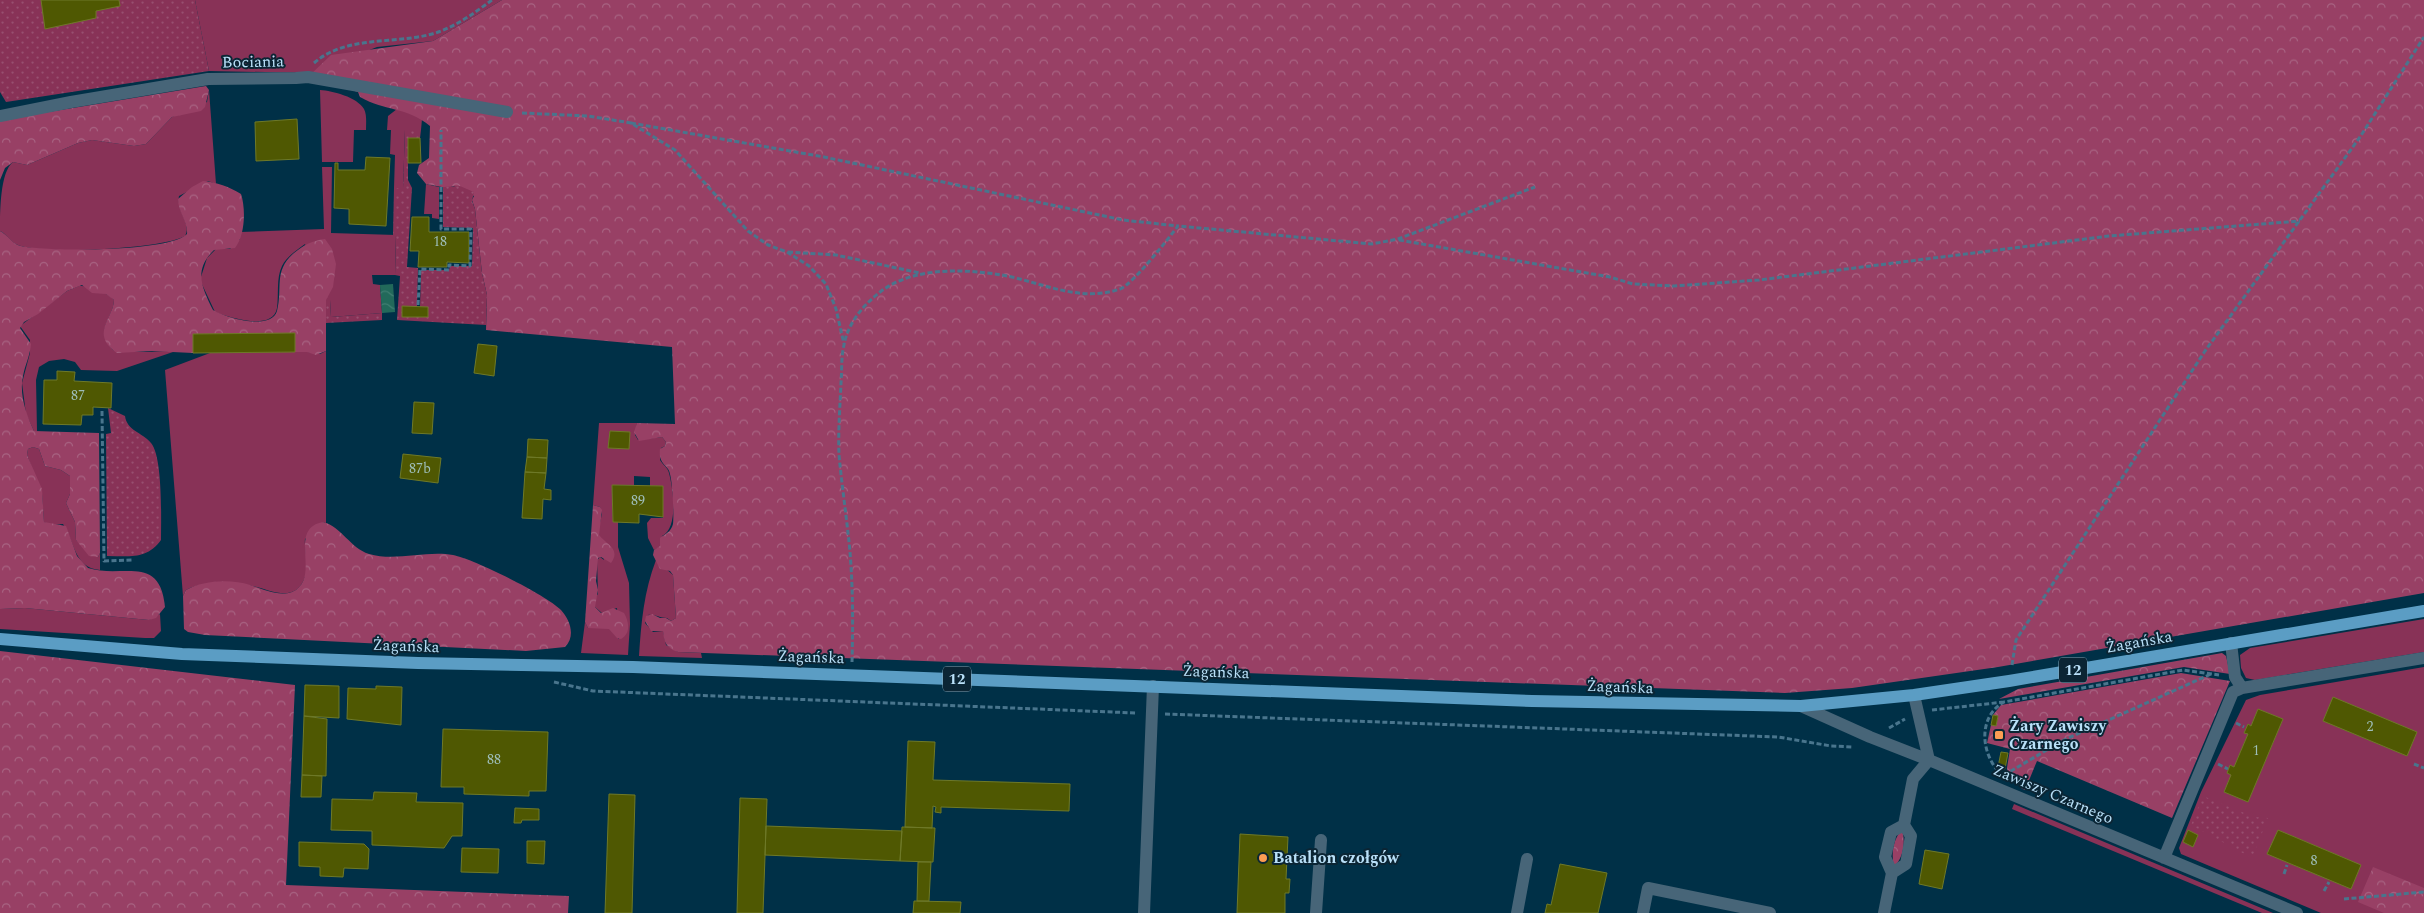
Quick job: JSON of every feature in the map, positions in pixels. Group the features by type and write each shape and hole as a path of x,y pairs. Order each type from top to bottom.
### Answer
{"main road":[{"name":"Żagańska","path":"0,639 182,654 851,675 1542,701 1801,706 1914,695 2009,681 2424,611"}],"street":[{"name":"Bociania","path":"0,116 208,79 296,78 308,78 507,112"},
{"path":"2164,858 2238,682 2231,643"},
{"path":"2238,682 2424,658"},
{"path":"1144,913 1153,686"},
{"path":"1892,873 1906,864 1911,836 1904,825 1913,779 1929,760 1914,695"},
{"name":"Zawiszy Czarnego","path":"1801,706 1870,738 1929,760 2297,913"},
{"path":"1884,913 1892,873 1885,857 1887,848 1891,832 1904,825"},
{"path":"1316,913 1320,840"},
{"path":"1517,913 1527,860"},
{"path":"1643,913 1648,888 1770,913"}],"path":[{"path":"296,78 322,55 349,45 427,36 444,30 492,0"},
{"path":"2009,681 2016,640 2205,351 2360,137 2424,37"},
{"path":"507,112 588,116 631,123 824,157 1123,220 1372,244 1398,239 1535,187"},
{"path":"631,123 674,150 748,231 768,245 787,252 809,266 826,284 836,309 844,345 839,453 850,553 853,619 851,675"},
{"path":"418,305 420,269 449,270 449,265 470,266 471,229 441,229 441,130"},
{"path":"1398,239 1610,277 1633,284 1674,286 1760,280 2109,236 2300,221"},
{"path":"844,345 851,326 862,307 890,284 907,276 970,272 994,274 1065,292 1101,293 1122,289 1141,273 1148,261 1178,226"},
{"path":"787,252 836,255 924,274"},
{"path":"102,410 104,561 134,560"},
{"path":"546,681 593,691 1778,737 1852,748 1917,712 2004,702 2183,670 2211,674 2238,682"},
{"path":"2004,702 1990,713 1984,740 1992,764 2002,776 2064,740 2211,674"},
{"path":"2235,722 2244,727"},
{"path":"2215,763 2228,769"},
{"path":"2414,764 2424,768"},
{"path":"2284,874 2288,865"},
{"path":"2324,891 2329,882"},
{"path":"2344,899 2424,892"}],"shaded area":[{"path":"0,0 195,0 209,71 6,102 0,92"},
{"path":"195,0 502,0 433,41 377,47 312,73 209,71"},
{"path":"209,90 216,184 208,181 179,196 180,206 187,227 185,236 172,241 129,247 51,250 18,245 0,231 3,183 5,174 13,162 27,165 78,143 92,140 134,146 146,144 172,117 207,102"},
{"path":"320,90 338,93 350,98 364,109 366,130 354,130 353,162 322,162"},
{"path":"397,109 409,112 422,119 421,130 405,130 403,189 394,188 395,155 390,154 391,130 387,130 388,116"},
{"path":"405,130 421,130 420,138 408,138 408,180 412,188 407,267 418,268 417,307 402,307 402,316 428,317 428,307 420,307 421,270 449,270 450,266 472,266 473,228 443,227 443,187 460,186 474,192 472,201 475,209 482,273 487,295 486,325 397,320 400,276 395,275 396,236 393,235 394,188 403,188"},
{"path":"322,167 332,167 331,233 396,235 395,275 372,275 373,284 380,285 382,313 331,317 330,300 326,300 305,244 289,256 282,266 278,281 277,308 274,315 268,319 250,321 215,312 200,280 207,258 216,249 230,249 240,239 240,232 324,229"},
{"path":"426,184 439,187 439,219 432,218 432,214 424,214"},
{"path":"79,286 98,290 114,300 105,330 107,343 113,350 132,352 176,351 117,371 81,370 75,362 64,359 49,361 39,367 36,380 37,431 34,431 26,414 22,383 30,353 30,340 20,326 67,291"},
{"path":"326,300 330,300 331,317 382,313 382,320 326,323"},
{"path":"302,351 320,354 326,351 326,523 323,522 305,539 306,574 301,584 295,590 288,593 280,593 255,586 224,583 192,587 186,590 183,596 165,370 210,353"},
{"path":"108,408 125,416 129,425 151,443 158,461 161,540 150,551 137,556 107,556 106,434 111,433"},
{"path":"599,423 637,423 635,435 638,440 662,437 666,442 665,446 661,448 660,460 668,471 672,488 673,517 671,525 662,536 660,547 654,550 648,538 647,523 651,518 663,518 663,486 650,486 650,477 634,476 634,485 612,485 613,522 618,522 618,547 629,583 630,624 628,655 581,653 585,622 588,628 609,628 619,639 617,608 602,613 595,607 595,598 598,594 597,560 600,557 604,560 598,531 602,514 600,507 593,505"},
{"path":"33,447 39,449 45,466 61,470 70,476 70,494 66,503 75,522 76,540 98,557 100,553 100,570 91,568 80,559 63,524 50,525 44,522 42,494 27,455 28,449"},
{"path":"656,560 673,575 676,618 671,621 667,618 648,615 645,623 653,632 663,631 666,645 678,652 701,653 702,658 639,656 644,607"},
{"path":"25,608 149,620 160,614 161,631 154,638 145,638 0,629 0,609"},
{"path":"2424,619 2424,652 2255,680 2246,678 2241,668 2240,655 2250,648"},
{"path":"2424,667 2424,913 2321,913 2181,854 2179,848 2201,792 2246,700 2260,695"},
{"path":"2203,796 2254,817 2268,818 2252,858 2191,825"},
{"path":"2014,804 2273,913 2262,913 2012,809"}],"green space":[{"path":"502,0 2424,0 2424,593 1998,667 1852,688 1785,693 678,652 666,644 663,631 651,631 645,621 646,616 652,614 671,621 676,618 673,575 670,571 660,569 653,555 654,550 660,546 660,538 669,531 673,524 670,473 660,456 660,449 665,446 666,442 662,437 639,441 634,432 637,423 675,424 672,347 486,330 487,295 482,273 475,209 472,200 474,196 454,186 447,188 426,184 417,173 419,165 429,158 430,126 413,115 369,102 360,97 358,92 308,77 331,55 433,41"},
{"path":"206,86 209,90 205,107 201,111 172,117 146,144 134,146 92,140 78,143 27,165 13,162 5,168 0,180 0,120"},
{"path":"203,181 223,185 241,194 244,207 243,230 235,248 214,250 207,257 203,265 203,287 213,310 248,321 258,322 273,317 279,303 281,273 287,260 305,246 325,239 332,249 336,264 333,287 326,300 326,351 316,355 193,334 193,353 152,351 117,353 109,346 104,332 114,300 106,294 92,293 82,285 67,291 38,314 24,322 20,328 31,344 23,376 22,390 26,411 34,431 99,433 100,553 98,557 89,556 76,540 75,522 66,503 70,494 70,476 61,470 45,466 39,449 33,447 28,449 27,455 42,489 44,522 66,526 77,556 88,568 101,571 137,571 147,574 156,580 162,590 165,607 156,618 149,620 25,608 0,609 0,231 21,246 35,248 107,249 158,244 176,240 187,234 178,199 192,187"},
{"path":"593,505 600,507 602,510 599,535 614,551 614,558 611,563 601,557 598,558 596,581 598,590 595,607 601,613 613,608 624,613 628,631 621,639 617,638 609,629 588,628 585,622"},
{"path":"323,522 336,528 356,547 369,554 390,557 432,554 453,555 477,563 509,578 553,603 561,610 569,623 571,633 568,643 565,647 526,651 205,635 188,632 184,629 183,596 186,590 201,584 226,581 243,583 281,594 292,592 301,585 305,576 305,544 307,534 312,526"},
{"path":"0,651 295,685 286,885 569,896 568,913 0,913"},
{"path":"2222,653 2226,656 2230,674 2184,667 1999,699 2018,689"},
{"path":"2181,673 2230,681 2172,818 2037,761 2025,790 2021,788 2024,782 2008,775 2007,768 2010,749 1987,743 1991,725 1996,725 1998,716 1993,715 2001,705"},
{"path":"1902,830 1903,850 1900,859 1894,867 1894,847"},
{"path":"2373,867 2424,888 2424,913 2384,913 2358,902"}],"water":[{"path":"393,284 395,312 382,313 380,285"}],"building":[{"path":"41,0 119,0 120,6 96,11 96,18 45,29"},
{"path":"297,119 299,159 256,161 255,122"},
{"path":"408,138 420,138 421,163 408,163"},
{"path":"366,157 390,158 386,226 349,224 349,209 334,208 335,163 338,163 338,170 365,170"},
{"path":"412,217 429,217 429,232 469,232 469,263 447,262 447,267 418,267 419,251 410,251"},
{"path":"402,306 428,307 428,317 402,317"},
{"path":"295,333 295,352 193,353 193,334"},
{"path":"478,344 497,346 494,376 474,373"},
{"path":"57,371 75,372 74,381 112,383 111,408 93,407 93,415 82,415 81,425 43,424 44,380 57,380"},
{"path":"414,402 434,403 432,434 412,433"},
{"path":"610,431 630,432 629,449 608,448"},
{"path":"528,439 548,440 547,458 527,457"},
{"path":"403,454 441,458 438,483 400,478"},
{"path":"527,457 547,458 546,473 525,472"},
{"path":"525,472 546,473 544,489 551,490 551,500 543,499 542,519 522,518"},
{"path":"612,485 663,486 663,517 639,514 639,523 613,522"},
{"path":"305,685 339,686 339,718 304,716"},
{"path":"376,686 402,687 401,725 347,719 348,688 376,689"},
{"path":"2333,697 2417,732 2407,756 2323,721"},
{"path":"2258,709 2283,719 2248,802 2224,792 2231,775 2227,773 2230,765 2234,767 2248,734 2244,733 2248,724 2251,726"},
{"path":"1993,715 1998,716 1996,726 1991,725"},
{"path":"304,716 327,719 326,776 302,775"},
{"path":"443,729 548,732 546,791 529,791 529,796 464,794 464,787 441,787"},
{"path":"908,741 935,742 933,780 1070,784 1069,811 941,807 941,813 935,812 936,807 933,806 932,828 905,827"},
{"path":"2001,752 2008,753 2005,769 1998,767"},
{"path":"302,775 322,776 321,797 301,797"},
{"path":"374,792 417,793 416,802 463,803 462,836 452,836 444,848 372,845 372,831 331,830 332,799 373,800"},
{"path":"609,794 635,795 632,913 605,913"},
{"path":"740,798 767,799 763,913 737,913"},
{"path":"515,808 539,809 539,820 522,820 521,823 514,823"},
{"path":"766,826 902,831 900,861 765,855"},
{"path":"902,827 935,828 933,862 900,861"},
{"path":"2188,830 2198,835 2193,847 2183,842"},
{"path":"2278,830 2361,865 2351,889 2267,854"},
{"name":"Batalion czołgów","path":"1240,834 1288,837 1286,879 1290,879 1289,893 1285,893 1285,913 1237,913"},
{"path":"527,841 545,841 544,864 527,863"},
{"path":"299,842 364,844 369,849 368,869 344,868 343,877 320,876 320,867 299,866"},
{"path":"462,848 499,849 498,873 461,872"},
{"path":"1925,850 1949,854 1942,889 1919,884"},
{"path":"918,862 931,862 929,901 917,901"},
{"path":"1560,864 1607,873 1598,913 1545,913 1547,904 1551,905"},
{"path":"914,901 961,902 960,913 913,913"}],"place":[{"name":"Żary Zawiszy Czarnego","path":"1999,735"},
{"name":"Batalion czołgów","path":"1263,858"}]}
